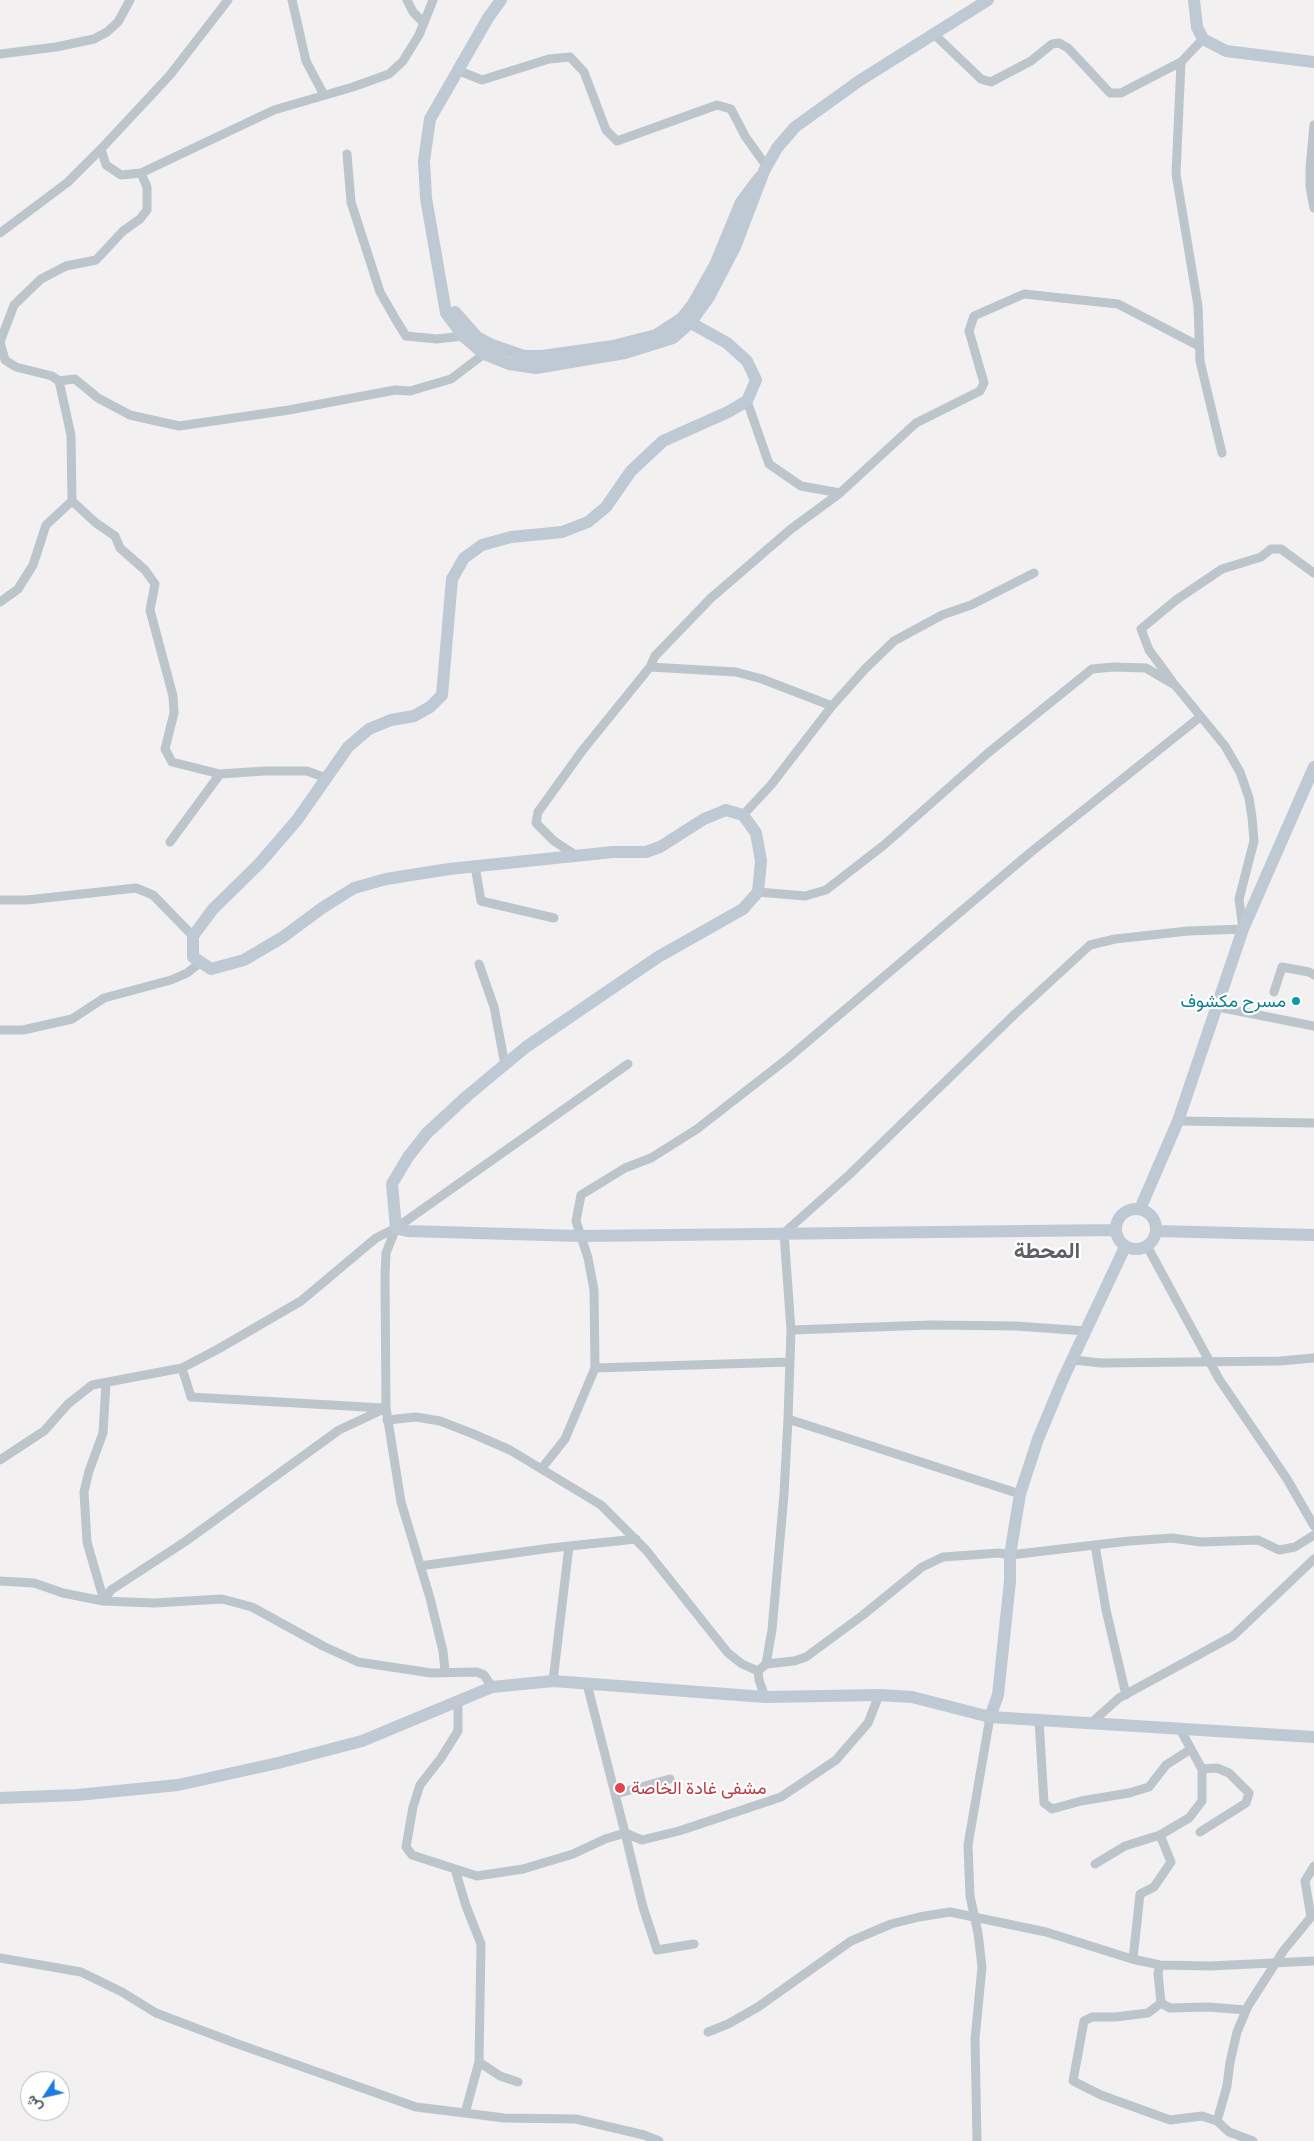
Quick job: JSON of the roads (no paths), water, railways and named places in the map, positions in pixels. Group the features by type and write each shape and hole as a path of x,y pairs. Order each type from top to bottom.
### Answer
{"street":[{"path":"0,54 56,47 94,39 107,32 118,22 130,0"},
{"path":"292,0 306,60 324,95"},
{"path":"407,0 423,22"},
{"path":"101,149 106,165 121,175 141,173 274,110 389,74 403,61 420,35 423,22 433,0"},
{"path":"488,18 495,0"},
{"path":"501,0 488,18 430,119 424,161 426,198 446,313 463,336 484,354 509,364 536,368 625,353 673,338 709,297 735,247 765,169 778,148 795,127 859,81 988,0"},
{"path":"1194,0 1197,27 1203,39 1226,51 1314,62"},
{"path":"0,233 68,182 101,149 170,75 228,1"},
{"path":"934,34 982,79 991,82 1031,61 1052,44 1059,43 1068,48 1110,93 1122,93 1181,62 1203,39"},
{"path":"457,70 482,80 549,59 570,56 584,72 606,130 617,141 717,105 730,109 765,169"},
{"path":"1181,62 1176,174 1198,306 1200,361 1222,453"},
{"path":"1314,126 1310,168 1310,195 1314,208"},
{"path":"347,154 351,202 380,292 406,336 437,339 463,336"},
{"path":"141,173 147,187 147,210 140,219 122,230 96,260 66,266 41,280 14,305 0,342 5,360 16,367 52,376 59,380 74,379 98,398 130,415 179,426 289,410 394,390 410,391 451,379 484,354"},
{"path":"441,288 452,307 477,337 492,345 524,356 542,356 632,341 656,335 687,320"},
{"path":"577,856 554,841 536,823 538,812 582,750 650,667 655,656 710,598 791,529 840,493 881,453 916,423 980,391 984,382 969,331 974,316 1024,294 1118,304 1199,346"},
{"path":"445,1671 443,1651 430,1598 401,1502 387,1420 385,1275 386,1253 396,1228 392,1184 408,1157 427,1133 467,1096 526,1047 658,957 743,909 758,892 761,861 756,833 743,815 726,810 704,819 660,848 646,852 577,856 475,866 386,879 354,888 322,908 283,937 244,960 212,969 194,956 194,936 213,909 259,864 297,820 348,747 369,729 391,720 414,716 430,707 442,695 452,579 464,558 482,545 511,537 562,532 588,522 606,507 631,471 663,441 728,412 747,401 756,380 747,361 728,343 687,320"},
{"path":"59,380 71,435 72,502 96,523 115,536 120,548 144,570 155,584 150,610 173,696 174,713 165,750 172,762 220,774 307,771 326,778"},
{"path":"747,401 769,464 801,486 840,493"},
{"path":"0,602 18,589 33,565 46,526 72,502"},
{"path":"1243,929 1239,899 1254,841 1249,798 1240,772 1225,746 1200,717 1149,650 1141,629 1176,600 1222,570 1261,557 1271,549 1280,549 1314,573"},
{"path":"743,815 770,785 832,706 865,669 894,641 942,615 971,605 1034,573"},
{"path":"650,667 736,672 762,679 832,706"},
{"path":"758,892 805,896 826,890 884,844 988,753 1092,669 1114,667 1146,668 1175,685"},
{"path":"542,1468 565,1439 595,1368 594,1290 588,1258 576,1221 580,1195 625,1168 651,1158 704,1124 787,1059 1031,852 1200,717"},
{"path":"1140,1210 1178,1121 1243,929 1314,767"},
{"path":"170,842 220,774"},
{"path":"475,866 481,901 554,918"},
{"path":"0,900 27,900 136,888 153,895 194,936"},
{"path":"784,1233 850,1174 1014,1014 1090,945 1115,938 1188,931 1243,929"},
{"path":"0,1030 22,1030 72,1019 104,998 171,980 187,973 201,962"},
{"path":"479,964 494,1007 505,1065"},
{"path":"1274,992 1282,967 1309,972 1314,976"},
{"path":"1218,1007 1314,1026"},
{"path":"0,1460 44,1432 68,1404 92,1385 182,1368 301,1300 376,1238 396,1228 628,1064"},
{"path":"1178,1121 1314,1123"},
{"path":"1133,1209 1140,1210 1152,1217 1156,1231 1154,1240 1147,1246 1132,1249 1125,1247 1117,1237 1116,1230 1120,1216 1133,1209"},
{"path":"396,1228 407,1231 580,1236 1116,1230"},
{"path":"1156,1231 1314,1235"},
{"path":"766,1664 772,1630 784,1494 788,1419 791,1330 784,1233"},
{"path":"1147,1246 1219,1379 1286,1479 1314,1526"},
{"path":"977,2141 975,2039 982,1967 970,1896 968,1845 990,1717 998,1695 1005,1644 1010,1555 1020,1494 1038,1439 1125,1247"},
{"path":"791,1330 930,1325 1016,1326 1086,1331"},
{"path":"1073,1360 1101,1364 1314,1358"},
{"path":"595,1368 790,1362"},
{"path":"182,1368 191,1397 386,1408"},
{"path":"103,1601 88,1542 84,1492 89,1471 103,1433 106,1383"},
{"path":"103,1601 111,1590 186,1541 339,1430 386,1408"},
{"path":"387,1420 416,1417 440,1422 510,1450 602,1505 636,1539 678,1587 728,1653 742,1664 758,1671"},
{"path":"788,1419 1020,1494"},
{"path":"758,1671 766,1664 794,1661 806,1657 863,1615 922,1567 943,1557 999,1553 1010,1555 1172,1538 1201,1542 1258,1540 1279,1550 1295,1548 1314,1535"},
{"path":"420,1566 636,1539"},
{"path":"1095,1545 1106,1610 1126,1695"},
{"path":"553,1680 569,1546"},
{"path":"1090,1724 1119,1698 1233,1636 1314,1559"},
{"path":"0,1581 34,1583 63,1593 103,1601 154,1603 222,1599 252,1607 323,1646 358,1662 431,1673 445,1671 477,1672 484,1675 492,1687"},
{"path":"758,1671 765,1697"},
{"path":"0,1798 77,1795 178,1785 278,1763 362,1740 492,1687 553,1680 765,1697 879,1695 912,1697 990,1717 1314,1737"},
{"path":"587,1684 643,1907 658,1950 694,1944"},
{"path":"458,1700 458,1730 441,1758 420,1785 413,1807 406,1847 412,1855 477,1876 523,1869 573,1854 605,1839 625,1833 642,1840 679,1831 780,1797 836,1760 868,1723 879,1695"},
{"path":"1039,1720 1044,1803 1052,1809 1081,1801 1130,1793 1149,1787 1166,1765 1191,1749"},
{"path":"1095,1864 1125,1846 1160,1835 1189,1818 1202,1801 1202,1769 1180,1729"},
{"path":"1200,1832 1246,1803 1249,1793 1229,1773 1217,1768 1202,1769"},
{"path":"616,1794 670,1779"},
{"path":"1133,1959 1140,1894 1154,1887 1171,1862 1160,1835"},
{"path":"1217,2121 1227,2086 1237,2032 1246,2010 1275,1964 1311,1917 1311,1895 1306,1881 1314,1866"},
{"path":"455,1869 466,1906 481,1944 479,2062 464,2113"},
{"path":"708,2032 728,2024 758,2007 851,1941 891,1924 950,1912 1046,1932 1133,1959 1160,1965 1275,1964 1314,1961"},
{"path":"0,1958 81,1972 122,1992 156,2013 416,2107 504,2118 576,2119 644,2135 659,2141"},
{"path":"1160,1965 1158,1973 1161,2003"},
{"path":"1161,2003 1170,2008 1208,2007 1246,2010"},
{"path":"1161,2003 1148,2012 1115,2017 1092,2017 1084,2021 1073,2081 1101,2095 1170,2120 1202,2116 1217,2121 1229,2132 1253,2141"},
{"path":"479,2062 500,2076 518,2082"}],"place":[{"name":"مسرح مكشوف","path":"1296,1001"},
{"name":"مشفى غادة الخاصة","path":"620,1788"}],"district":[{"name":"المحطة","path":"1047,1251"}]}
